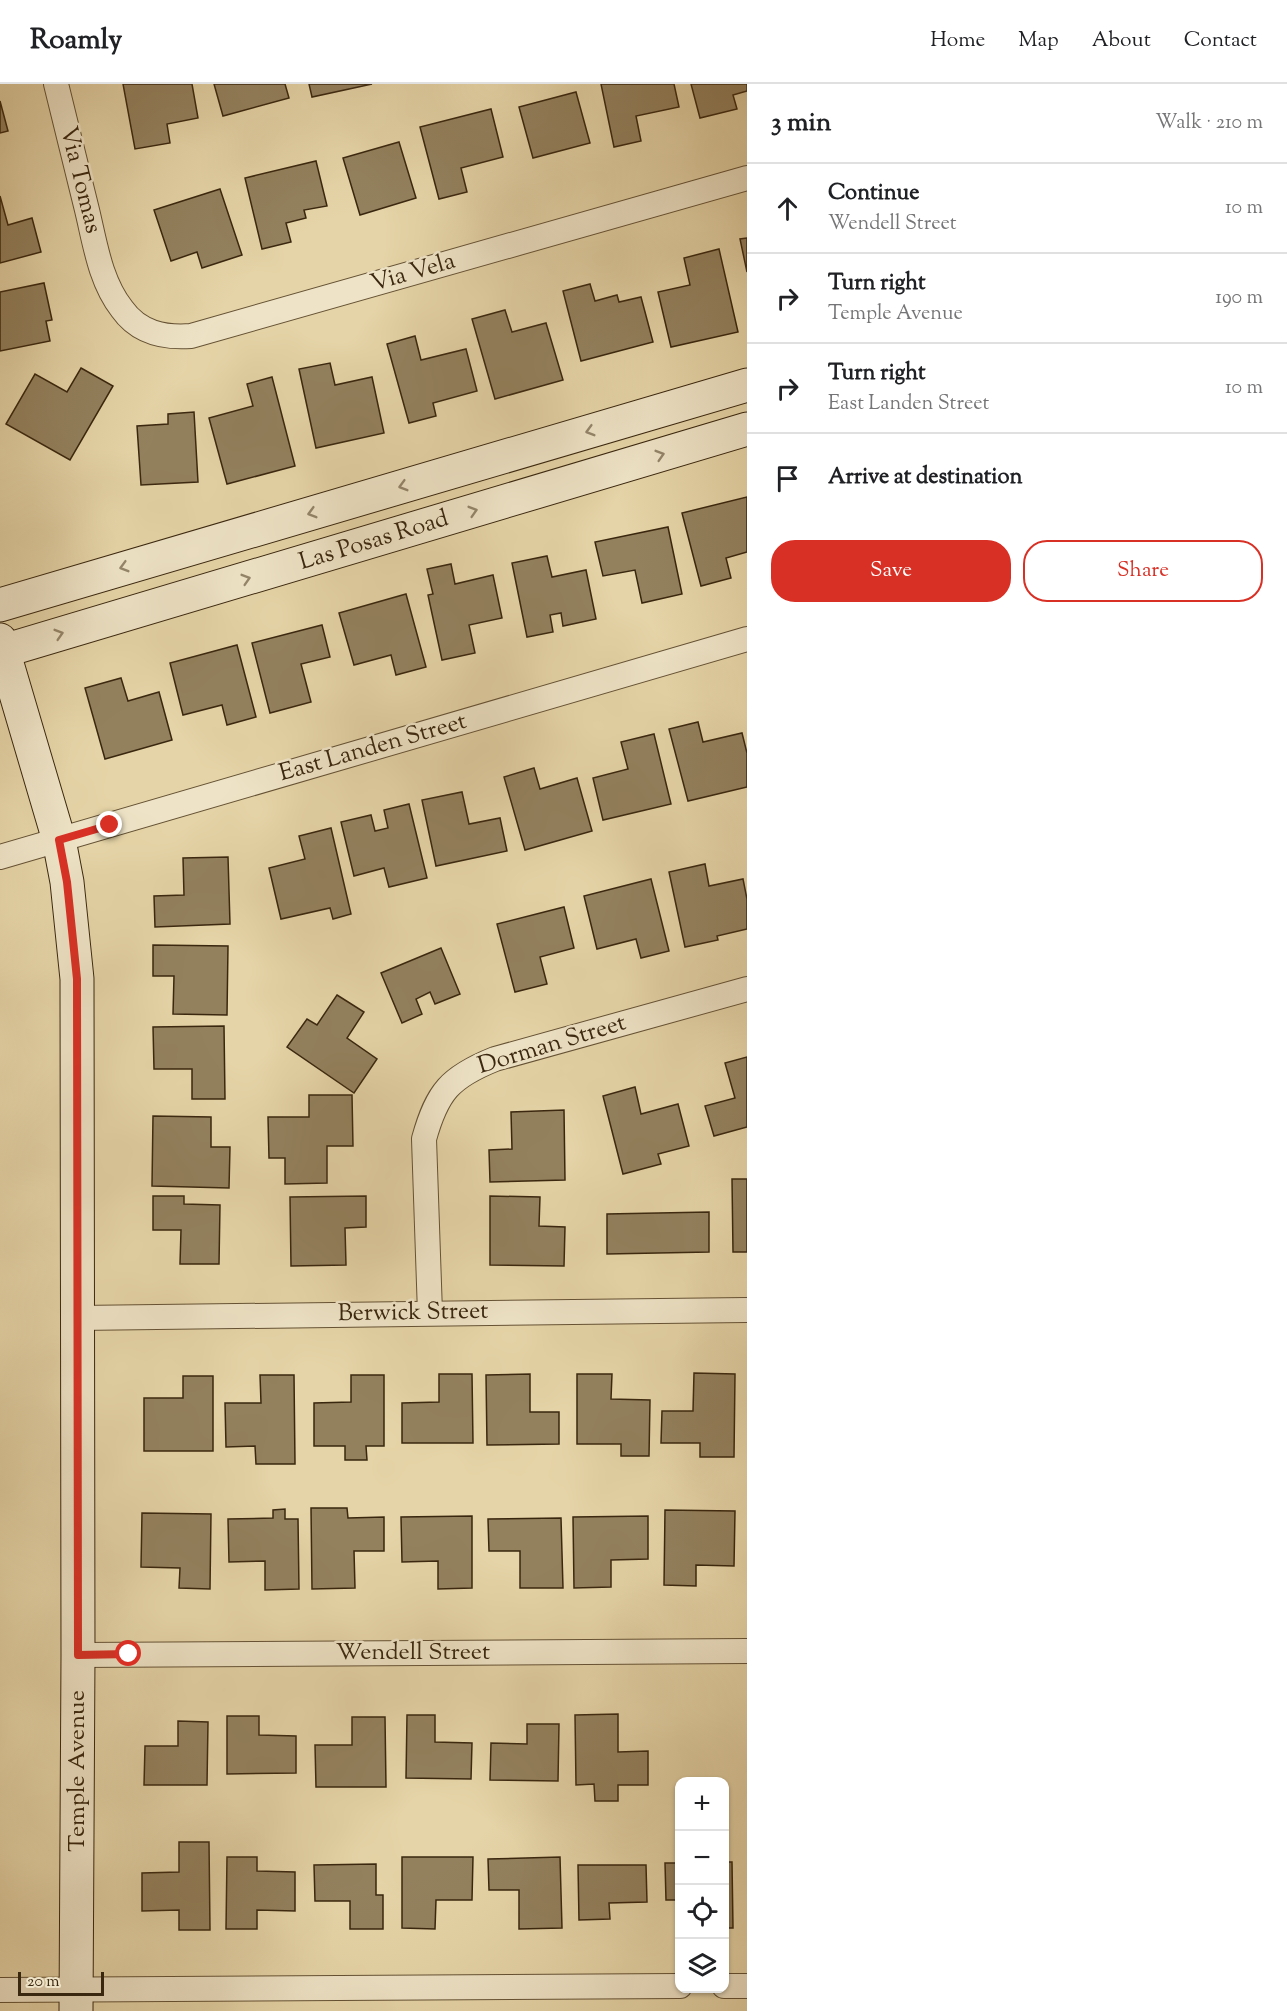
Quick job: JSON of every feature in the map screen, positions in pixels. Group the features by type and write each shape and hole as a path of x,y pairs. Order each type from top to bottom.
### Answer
{"main road":[{"name":"Las Posas Road","path":"0,605 747,385"},
{"name":"Las Posas Road","path":"1,648 747,429"},
{"name":"Temple Avenue","path":"1,648 59,840 67,882 77,979 76,2000"}],"street":[{"name":"Via Tomas","path":"56,84 103,276"},
{"name":"Via Vela","path":"103,276 122,309 137,324 156,334 170,337 191,336 747,178"},
{"name":"East Landen Street","path":"0,857 747,639"},
{"name":"Dorman Street","path":"430,1313 424,1139 432,1111 447,1087 470,1069 495,1059 747,989"},
{"name":"Berwick Street","path":"78,1317 747,1310"},
{"name":"Wendell Street","path":"78,1655 747,1651"},
{"path":"0,1990 76,2000 675,1986"},
{"path":"729,1986 747,1986"}],"building":[{"path":"123,84 192,84 198,118 167,124 170,143 135,149"},
{"path":"214,84 285,84 289,98 223,116"},
{"path":"309,84 372,84 312,97"},
{"path":"601,84 674,84 679,107 636,116 641,141 614,147"},
{"path":"691,84 747,84 747,91 733,95 737,109 700,118"},
{"path":"576,92 590,143 533,158 519,107"},
{"path":"0,101 8,131 0,133"},
{"path":"491,109 503,157 461,168 467,192 439,199 420,127"},
{"path":"399,142 416,198 360,215 343,158"},
{"path":"316,161 327,206 304,210 306,218 286,223 291,242 262,249 245,178"},
{"path":"220,189 242,255 202,268 197,252 171,261 154,210"},
{"path":"0,196 8,225 32,218 41,252 0,263"},
{"path":"747,238 747,272 740,239"},
{"path":"719,249 738,332 671,347 658,292 690,285 684,258"},
{"path":"44,283 52,320 46,321 50,341 0,351 0,292"},
{"path":"590,284 595,301 617,295 619,302 641,297 653,342 581,361 563,291"},
{"path":"505,310 512,332 546,323 563,380 495,399 472,319"},
{"path":"415,336 421,360 466,349 477,391 433,403 436,416 409,423 387,344"},
{"path":"330,363 335,385 372,377 384,433 316,448 299,369"},
{"path":"81,368 113,386 70,460 6,424 35,374 67,392"},
{"path":"272,377 295,466 227,484 209,418 253,406 247,384"},
{"path":"194,412 198,482 141,485 137,426 168,424 168,414"},
{"path":"747,497 747,552 726,558 731,578 701,586 682,513"},
{"path":"668,527 682,594 642,603 635,570 603,576 595,542"},
{"path":"547,556 552,577 586,570 596,619 563,626 561,613 550,615 553,632 527,637 512,563"},
{"path":"451,564 455,584 493,575 502,618 469,625 475,653 442,660 428,595 433,594 427,569"},
{"path":"406,594 426,667 396,675 391,655 354,665 339,613"},
{"path":"322,625 330,657 301,664 311,702 270,713 252,643"},
{"path":"237,645 256,717 227,725 222,705 183,715 170,663"},
{"path":"121,678 128,701 159,692 172,740 105,759 85,688"},
{"path":"698,722 703,742 742,733 747,753 747,787 688,801 669,729"},
{"path":"654,734 671,804 603,820 593,778 628,769 621,742"},
{"path":"534,768 540,789 577,778 592,831 525,850 504,777"},
{"path":"462,792 469,824 500,818 507,851 436,866 422,800"},
{"path":"409,804 427,878 389,887 384,868 354,876 341,822 371,815 375,831 388,828 384,810"},
{"path":"331,828 351,914 333,919 330,908 281,919 269,868 305,859 299,836"},
{"path":"228,857 230,924 155,927 154,896 184,895 183,858"},
{"path":"705,864 709,886 743,879 747,899 747,929 717,936 718,940 685,947 669,872"},
{"path":"651,879 669,951 641,958 636,939 597,949 584,896"},
{"path":"564,907 574,948 540,957 547,984 515,992 497,924"},
{"path":"153,945 228,946 227,1015 173,1014 174,976 153,976"},
{"path":"441,948 460,994 435,1004 430,992 416,999 422,1014 402,1023 381,973"},
{"path":"337,995 364,1012 347,1038 377,1059 354,1093 287,1047 307,1019 317,1025"},
{"path":"224,1026 225,1099 192,1099 192,1069 154,1069 153,1027"},
{"path":"747,1057 747,1127 714,1136 705,1106 735,1098 725,1063"},
{"path":"635,1087 641,1114 678,1104 689,1146 658,1154 661,1164 623,1174 603,1096"},
{"path":"309,1095 352,1095 353,1146 327,1146 327,1183 285,1184 285,1158 269,1158 268,1117 309,1117"},
{"path":"564,1110 565,1180 490,1182 489,1150 512,1149 511,1112"},
{"path":"153,1116 211,1117 211,1147 230,1147 229,1188 152,1186"},
{"path":"732,1179 747,1179 747,1252 733,1252"},
{"path":"153,1196 184,1196 184,1204 220,1205 219,1264 180,1264 181,1230 153,1230"},
{"path":"366,1196 366,1227 345,1228 346,1265 291,1266 290,1197"},
{"path":"490,1196 540,1197 539,1226 565,1227 564,1266 490,1265"},
{"path":"709,1212 709,1252 607,1254 607,1214"},
{"path":"694,1373 735,1374 734,1457 700,1457 700,1443 661,1443 662,1411 693,1411"},
{"path":"439,1374 472,1374 473,1443 402,1443 402,1403 439,1402"},
{"path":"530,1374 530,1412 559,1412 559,1444 487,1445 486,1375"},
{"path":"577,1374 612,1374 611,1399 650,1400 649,1456 621,1456 621,1444 577,1444"},
{"path":"260,1375 294,1375 295,1464 256,1464 255,1446 226,1447 225,1403 261,1403"},
{"path":"351,1375 384,1375 384,1446 366,1446 367,1460 345,1460 345,1446 314,1446 314,1403 351,1402"},
{"path":"183,1376 213,1376 213,1451 144,1451 144,1398 183,1398"},
{"path":"311,1508 347,1508 348,1518 384,1517 384,1551 354,1551 355,1588 312,1589"},
{"path":"285,1509 285,1519 298,1519 299,1589 265,1590 265,1561 229,1562 228,1519 273,1518 273,1510"},
{"path":"665,1510 735,1511 734,1566 696,1565 696,1586 664,1585"},
{"path":"142,1513 211,1514 210,1589 179,1588 180,1568 141,1567"},
{"path":"472,1516 472,1588 438,1589 438,1561 402,1562 401,1517"},
{"path":"648,1516 648,1559 611,1560 611,1587 574,1588 573,1517"},
{"path":"561,1518 563,1588 520,1588 520,1551 489,1551 488,1519"},
{"path":"618,1714 618,1752 648,1751 648,1785 618,1785 618,1801 595,1801 594,1784 576,1785 575,1715"},
{"path":"407,1715 435,1715 435,1742 472,1743 471,1779 406,1778"},
{"path":"227,1716 259,1716 259,1735 296,1736 296,1773 227,1774"},
{"path":"352,1717 385,1717 386,1787 316,1787 315,1745 352,1745"},
{"path":"178,1721 208,1722 207,1785 144,1785 145,1746 178,1746"},
{"path":"527,1724 559,1724 558,1781 490,1780 491,1743 527,1744"},
{"path":"179,1842 209,1842 210,1930 179,1930 179,1910 142,1911 142,1873 179,1872"},
{"path":"227,1857 257,1857 257,1871 295,1872 295,1911 257,1910 257,1929 226,1929"},
{"path":"402,1857 473,1857 472,1900 436,1900 435,1929 402,1928"},
{"path":"560,1857 562,1928 519,1929 519,1890 489,1890 488,1859"},
{"path":"729,1862 732,1862 733,1928 729,1928"},
{"path":"665,1863 675,1863 675,1900 666,1900"},
{"path":"376,1864 376,1895 383,1895 383,1929 350,1929 350,1901 315,1901 314,1865"},
{"path":"578,1865 646,1865 647,1902 609,1903 610,1919 579,1920"}],"route":[{"path":"110,825 59,840 67,882 77,979 78,1655 129,1654"}]}
